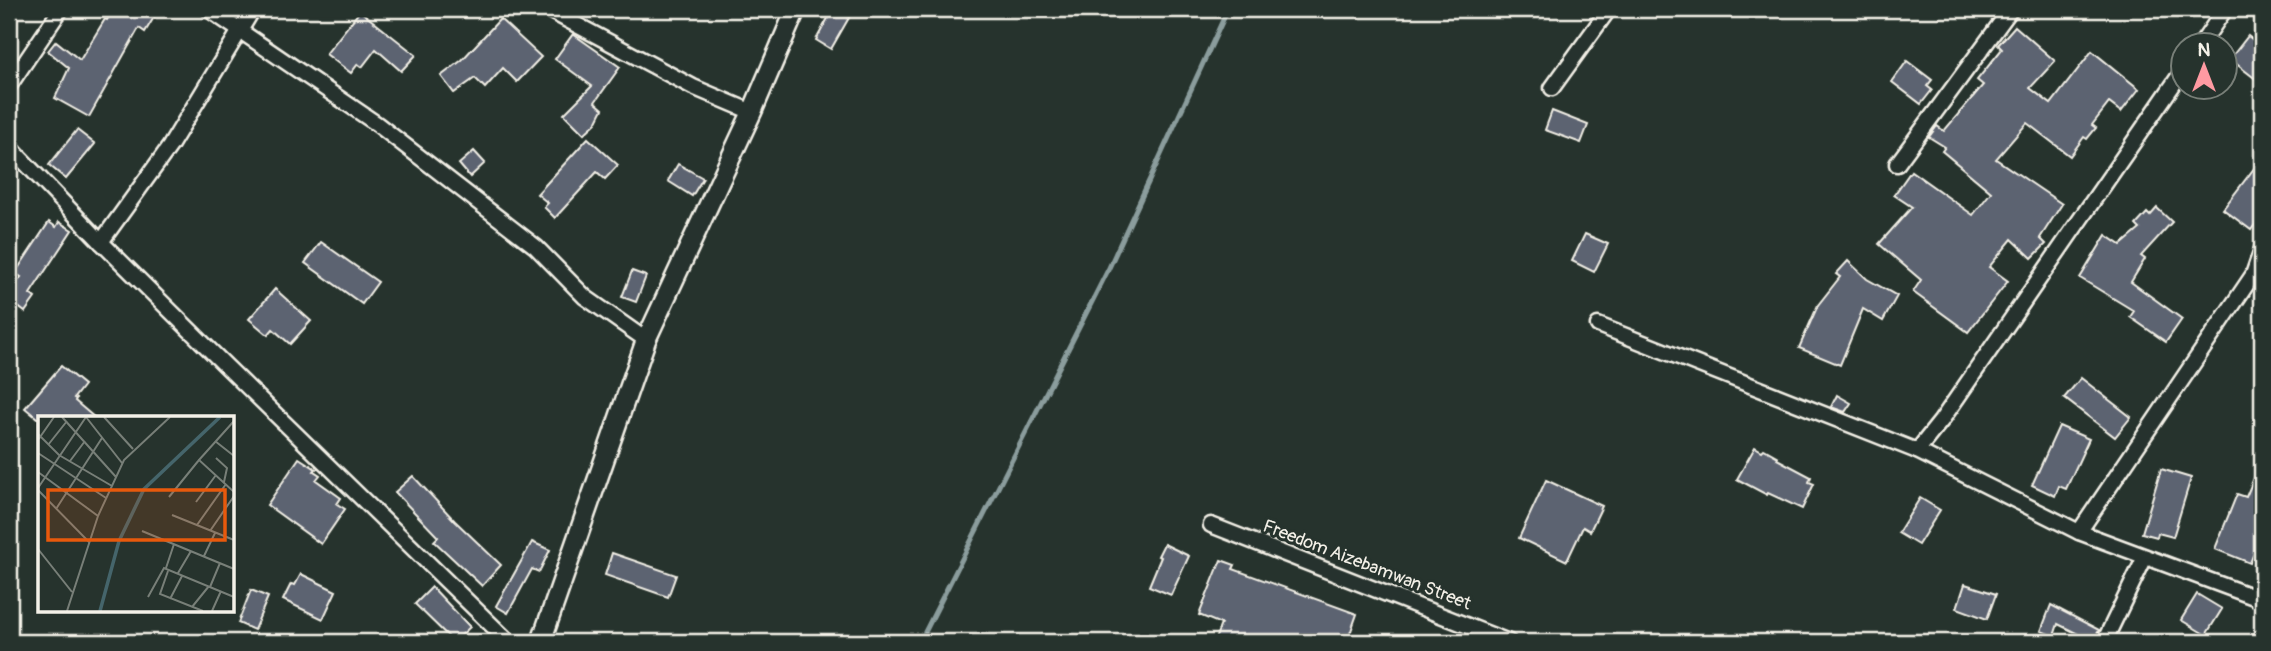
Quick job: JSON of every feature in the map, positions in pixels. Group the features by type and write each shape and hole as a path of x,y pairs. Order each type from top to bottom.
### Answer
{"street":[{"path":"9,86 61,9"},
{"path":"208,9 388,132 536,247 585,296 646,340"},
{"path":"101,242 170,146 253,9"},
{"path":"547,9 693,87 752,112"},
{"path":"541,642 646,340 752,112 796,9"},
{"path":"1552,88 1609,9"},
{"path":"1897,164 2011,9"},
{"path":"2209,32 2225,9"},
{"path":"1917,451 1949,410 2170,88"},
{"path":"9,146 101,242 509,642"},
{"path":"2079,532 2253,275 2262,249"},
{"path":"1598,325 1917,451 2079,532 2262,600"},
{"name":"Freedom Aizebamwan Street","path":"1211,525 1500,640"},
{"path":"2104,642 2145,557"}],"building":[{"path":"113,9 159,9 145,32 139,28 89,117 55,98 69,68 48,51 56,41 80,60"},
{"path":"833,9 854,9 831,49 816,40"},
{"path":"360,11 416,55 401,71 376,49 362,67 358,64 351,73 326,54"},
{"path":"500,19 541,57 517,82 503,68 485,88 475,78 454,93 441,76 462,60"},
{"path":"2015,26 2055,61 2030,88 2051,104 2092,51 2139,89 2121,112 2109,103 2092,125 2096,128 2087,139 2084,137 2070,156 2027,123 1996,159 2062,204 2040,238 2046,244 2032,258 2012,239 1989,267 2008,281 1968,332 1913,292 1921,280 1879,244 1912,207 1894,195 1911,171 1973,215 1991,192 1942,151 1945,147 1929,137 1937,126 1944,131 1983,85 1977,80 2002,49 1998,45"},
{"path":"573,34 620,67 595,102 603,109 596,123 584,134 564,114 592,86 555,59"},
{"path":"2248,36 2262,47 2262,84 2240,67 2240,46"},
{"path":"1907,61 1932,80 1927,86 1932,90 1921,104 1892,82"},
{"path":"1552,111 1588,125 1581,143 1545,130"},
{"path":"77,130 95,144 66,179 49,165"},
{"path":"588,138 618,165 605,179 597,172 555,218 544,207 548,203 537,194"},
{"path":"474,151 485,163 470,177 459,164"},
{"path":"2262,158 2262,215 2251,230 2223,209"},
{"path":"678,164 703,178 692,196 668,181"},
{"path":"2157,208 2172,222 2141,256 2145,259 2131,282 2182,319 2166,342 2130,317 2134,311 2080,278 2106,235 2121,245 2140,229 2136,225 2147,213 2150,216"},
{"path":"49,222 56,227 59,222 72,230 30,294 35,298 25,312 9,300 9,293 21,277 15,273"},
{"path":"1585,234 1608,244 1594,272 1572,261"},
{"path":"321,242 378,282 362,304 305,263"},
{"path":"1848,261 1867,279 1897,296 1883,321 1863,309 1840,365 1799,348 1818,305 1840,277 1836,274"},
{"path":"632,271 646,276 636,302 622,297"},
{"path":"275,289 311,321 290,344 273,329 268,335 249,319"},
{"path":"61,366 84,385 74,398 93,416 37,418 25,408"},
{"path":"2081,378 2131,417 2115,437 2064,398"},
{"path":"1837,395 1851,403 1845,412 1831,407"},
{"path":"2059,426 2089,439 2066,489 2059,486 2055,496 2032,485"},
{"path":"1755,447 1762,451 1764,449 1811,477 1809,482 1814,484 1802,509 1737,479"},
{"path":"299,458 316,469 314,471 320,475 316,480 341,498 337,504 345,509 321,544 267,505"},
{"path":"2262,459 2262,532 2250,563 2215,549 2237,494 2246,497"},
{"path":"2161,469 2191,478 2173,537 2142,533"},
{"path":"413,476 501,565 482,586 434,541 438,537 395,492"},
{"path":"1546,480 1602,506 1590,531 1583,527 1567,561 1519,538"},
{"path":"1920,498 1940,510 1918,545 1898,533"},
{"path":"532,542 550,550 539,572 532,569 508,613 496,606"},
{"path":"1164,544 1189,556 1171,595 1149,586"},
{"path":"612,553 676,575 668,597 605,575"},
{"path":"1221,560 1235,565 1233,569 1357,614 1347,642 1214,642 1221,624 1199,615"},
{"path":"301,574 336,591 323,619 283,600 291,584 295,585"},
{"path":"1965,584 1996,594 1987,619 1957,608"},
{"path":"432,587 470,627 454,642 415,604"},
{"path":"251,590 268,597 254,630 238,623"},
{"path":"2197,594 2222,609 2206,635 2181,620"},
{"path":"2051,605 2099,630 2094,642 2058,624 2054,636 2041,631"}],"waterway":[{"path":"920,642 1108,270 1228,9"}]}
